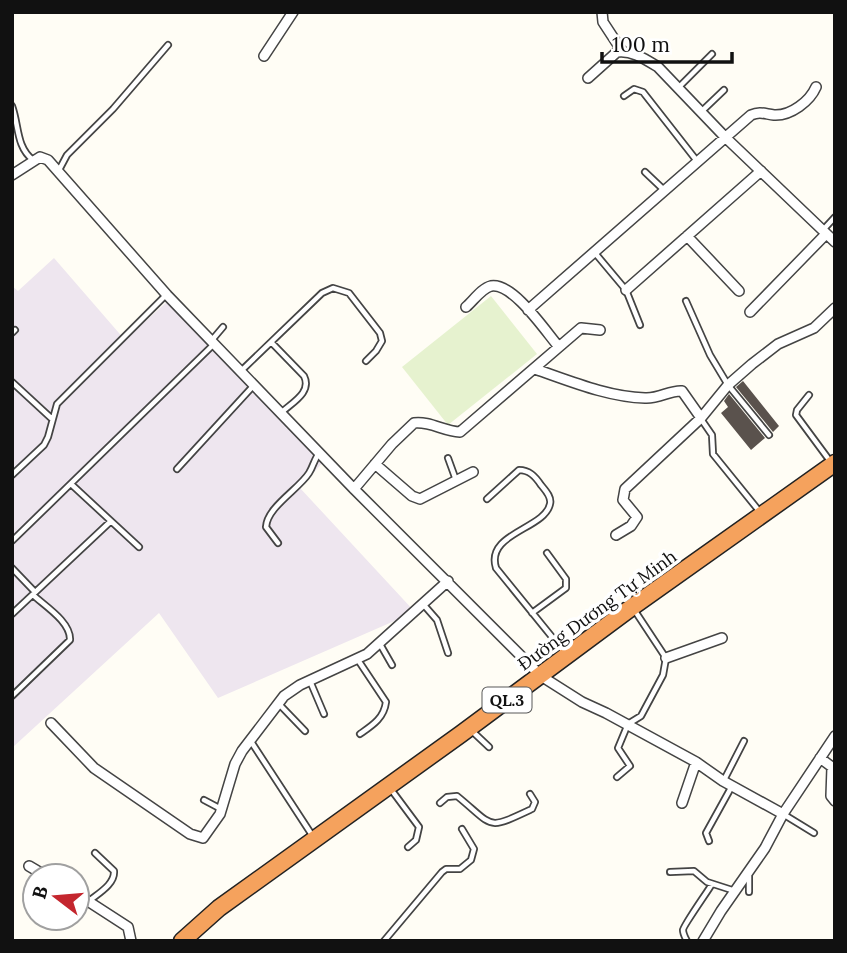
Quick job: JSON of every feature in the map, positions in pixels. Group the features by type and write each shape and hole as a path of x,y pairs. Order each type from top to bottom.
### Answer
{"highway":[{"name":"Đường Dương Tự Minh","path":"182,941 219,908 541,676 632,607 834,464"}],"street":[{"path":"264,56 293,12"},
{"path":"601,12 603,22 622,51"},
{"path":"588,78 617,52 634,54 651,62 835,242"},
{"path":"528,310 751,114 758,112 781,115 789,112 812,97 817,87"},
{"path":"12,176 33,160 40,157 48,160 167,295 354,489 541,676 582,702 628,724 783,814"},
{"path":"626,290 761,171"},
{"path":"750,312 824,232"},
{"path":"687,236 739,291"},
{"path":"466,307 487,287 501,286 516,297 559,347"},
{"path":"616,535 631,526 637,517 623,500 625,489 701,418 728,386 778,344 814,328 835,308"},
{"path":"354,489 414,423 426,423 440,429 460,432 580,328 600,330"},
{"path":"535,369 624,396 656,398 682,391 701,418"},
{"path":"375,464 419,499 473,472"},
{"path":"51,723 94,768 194,836 203,838 221,810 235,764 250,740 285,696 310,681 357,660 380,644 448,582"},
{"path":"666,658 722,638"},
{"path":"703,941 768,844 783,814 835,736"},
{"path":"820,758 832,767 831,796 835,801"},
{"path":"682,803 696,762"},
{"path":"91,902 128,927 131,941"}],"lane":[{"path":"58,171 67,155 168,45"},
{"path":"679,87 712,54"},
{"path":"624,96 634,89 643,92 697,160"},
{"path":"702,111 724,90"},
{"path":"12,106 18,122 20,144 25,154 33,160"},
{"path":"645,172 664,190"},
{"path":"824,232 835,218"},
{"path":"594,252 626,290 640,325"},
{"path":"242,370 322,293 333,288 349,293 380,333 382,341 366,361"},
{"path":"12,475 44,445 57,404 167,295"},
{"path":"686,301 710,355 728,386 769,435"},
{"path":"12,541 213,342 223,327"},
{"path":"271,342 307,382 306,390 282,412"},
{"path":"12,382 51,418"},
{"path":"177,469 255,384"},
{"path":"809,396 796,415 834,464"},
{"path":"701,418 712,435 713,454 762,515"},
{"path":"278,543 267,527 268,517 309,473 320,452"},
{"path":"448,458 456,481"},
{"path":"487,499 519,470 526,470 535,477 549,496 550,504 546,513 501,544 495,551 494,560 496,568 567,656"},
{"path":"71,484 139,547"},
{"path":"12,614 111,521"},
{"path":"532,613 566,587 566,579 547,553"},
{"path":"12,568 63,623 70,635 69,640 12,696"},
{"path":"423,604 437,620 448,653"},
{"path":"617,777 629,766 618,748 628,724 641,716 663,675 666,658 632,607"},
{"path":"380,644 392,665"},
{"path":"357,660 386,702 381,718 360,734"},
{"path":"310,681 324,714"},
{"path":"278,704 305,731"},
{"path":"469,728 489,747"},
{"path":"250,740 314,839"},
{"path":"709,841 706,833 744,741"},
{"path":"388,786 419,827 416,840 408,847"},
{"path":"440,803 447,797 457,796 488,822 499,824 532,809 534,802 530,794"},
{"path":"204,800 221,810"},
{"path":"783,814 814,833"},
{"path":"384,941 442,872 446,869 460,869 471,860 474,849 462,829"},
{"path":"91,899 111,883 115,875 95,853"},
{"path":"670,872 694,871 712,884 735,891"},
{"path":"749,872 750,892"},
{"path":"687,941 683,932 684,924 697,910 712,884"}],"shaded area":[{"path":"54,258 125,340 170,299 324,461 300,488 415,612 218,698 159,613 12,748 12,286 18,291"}],"green space":[{"path":"491,296 537,354 448,425 402,367"}],"building":[{"path":"743,381 779,426 773,432 736,387"},
{"path":"729,394 765,438 751,450 721,413 728,407 724,401"}]}
